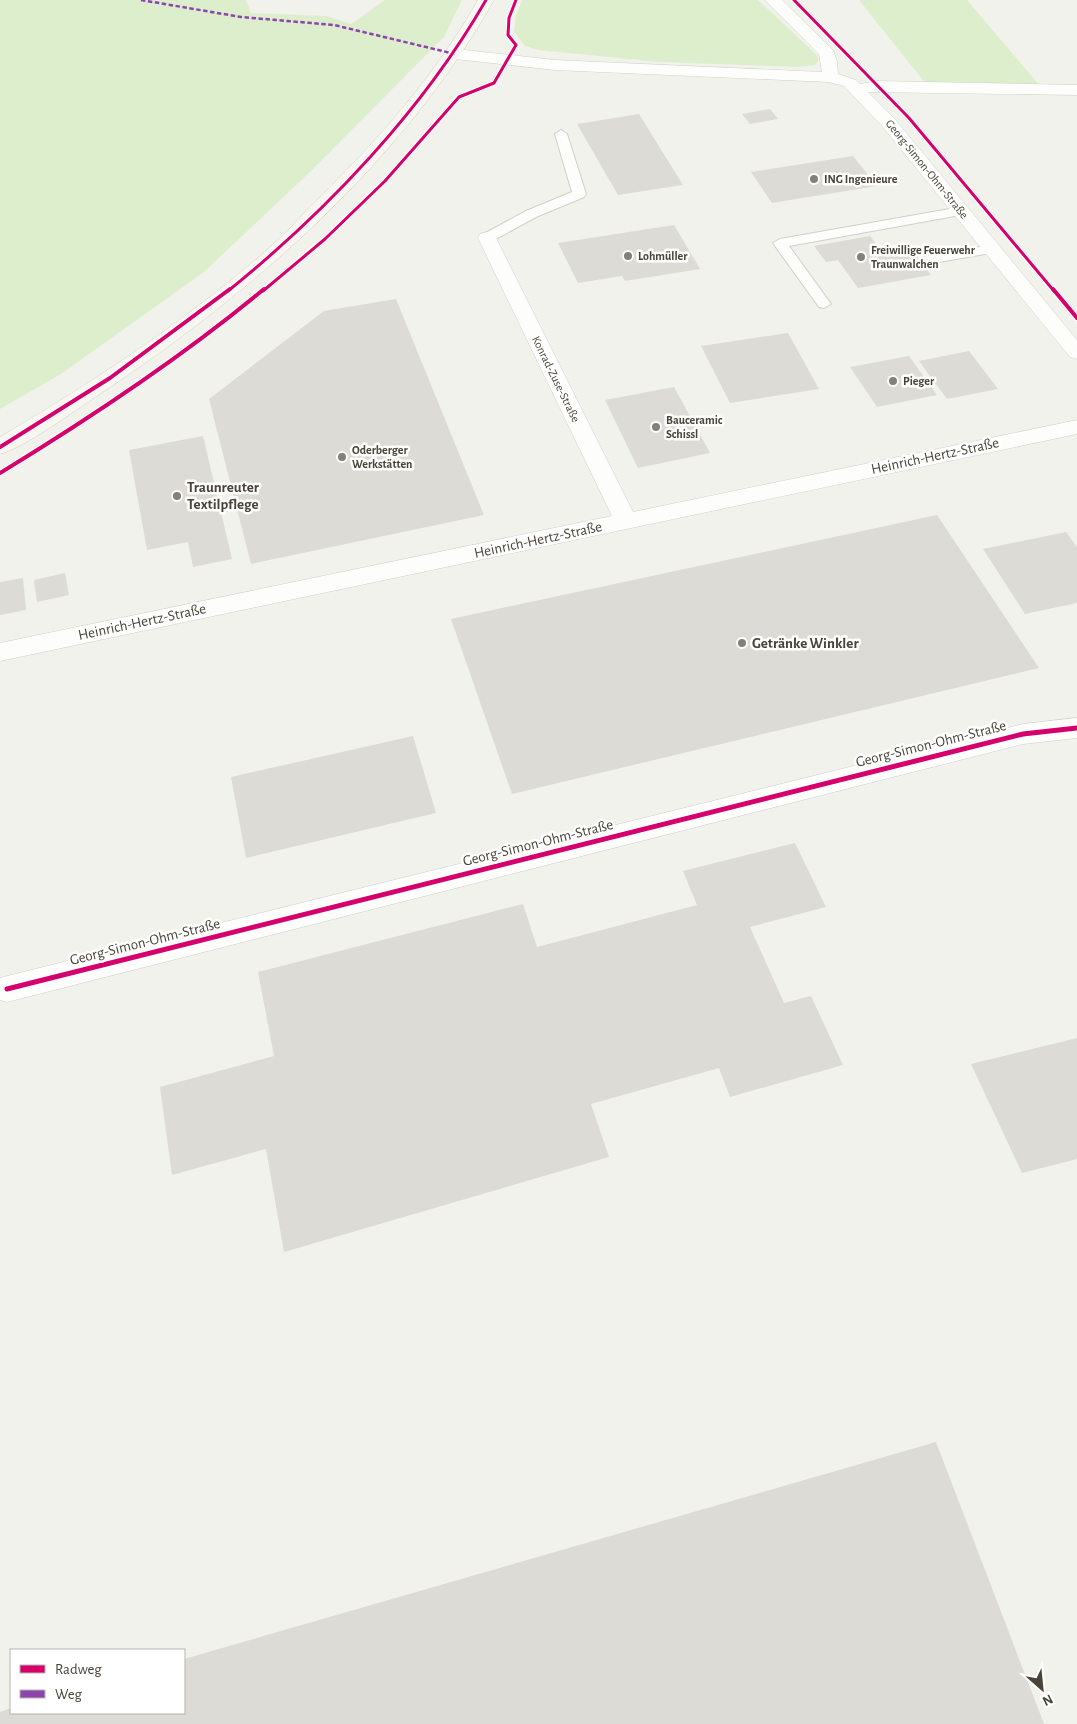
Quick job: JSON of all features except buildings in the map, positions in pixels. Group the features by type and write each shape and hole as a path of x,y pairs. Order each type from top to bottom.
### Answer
{"street":[{"path":"0,447 124,369 219,298 284,244 348,182 424,96 455,54 486,0"},
{"path":"773,0 827,53 830,77"},
{"name":"Georg-Simon-Ohm-Straße","path":"455,54 555,65 830,77 850,83 888,122 1077,353"},
{"path":"857,89 877,86 1077,90"},
{"name":"Konrad-Zuse-Straße","path":"487,238 626,521"},
{"name":"Heinrich-Hertz-Straße","path":"0,652 1077,427"},
{"name":"Georg-Simon-Ohm-Straße","path":"6,990 1013,736 1077,728"}],"lane":[{"path":"487,238 531,214 579,194 561,134"},
{"path":"824,304 780,243 961,211"},
{"path":"927,260 992,249"}],"green space":[{"path":"0,0 246,0 251,13 327,16 351,24 385,0 462,0 444,37 310,172 204,272 61,374 0,409"},
{"path":"522,0 758,0 816,54 819,60 815,65 796,67 658,62 539,50 525,46 514,32 516,15"},
{"path":"859,0 967,0 1041,87 927,85"}],"marked path":[{"path":"141,0 241,17 334,25 455,54"}],"cycle path":[{"path":"0,447 37,425 146,353 215,301 286,242 363,164 409,113 450,59 486,0"},
{"path":"0,473 100,412 231,317 325,239 385,181 459,97 494,83 516,45 508,35 509,18 516,0"},
{"path":"794,0 909,118 1077,318"},
{"path":"7,989 1023,734 1077,728"}],"place":[{"name":"ING Ingenieure","path":"814,179"},
{"name":"Lohmüller","path":"628,256"},
{"name":"Freiwillige Feuerwehr Traunwalchen","path":"861,257"},
{"name":"Pieger","path":"893,381"},
{"name":"Bauceramic Schissl","path":"656,427"},
{"name":"Oderberger Werkstätten","path":"342,457"},
{"name":"Traunreuter Textilpflege","path":"177,496"},
{"name":"Getränke Winkler","path":"742,643"}]}
